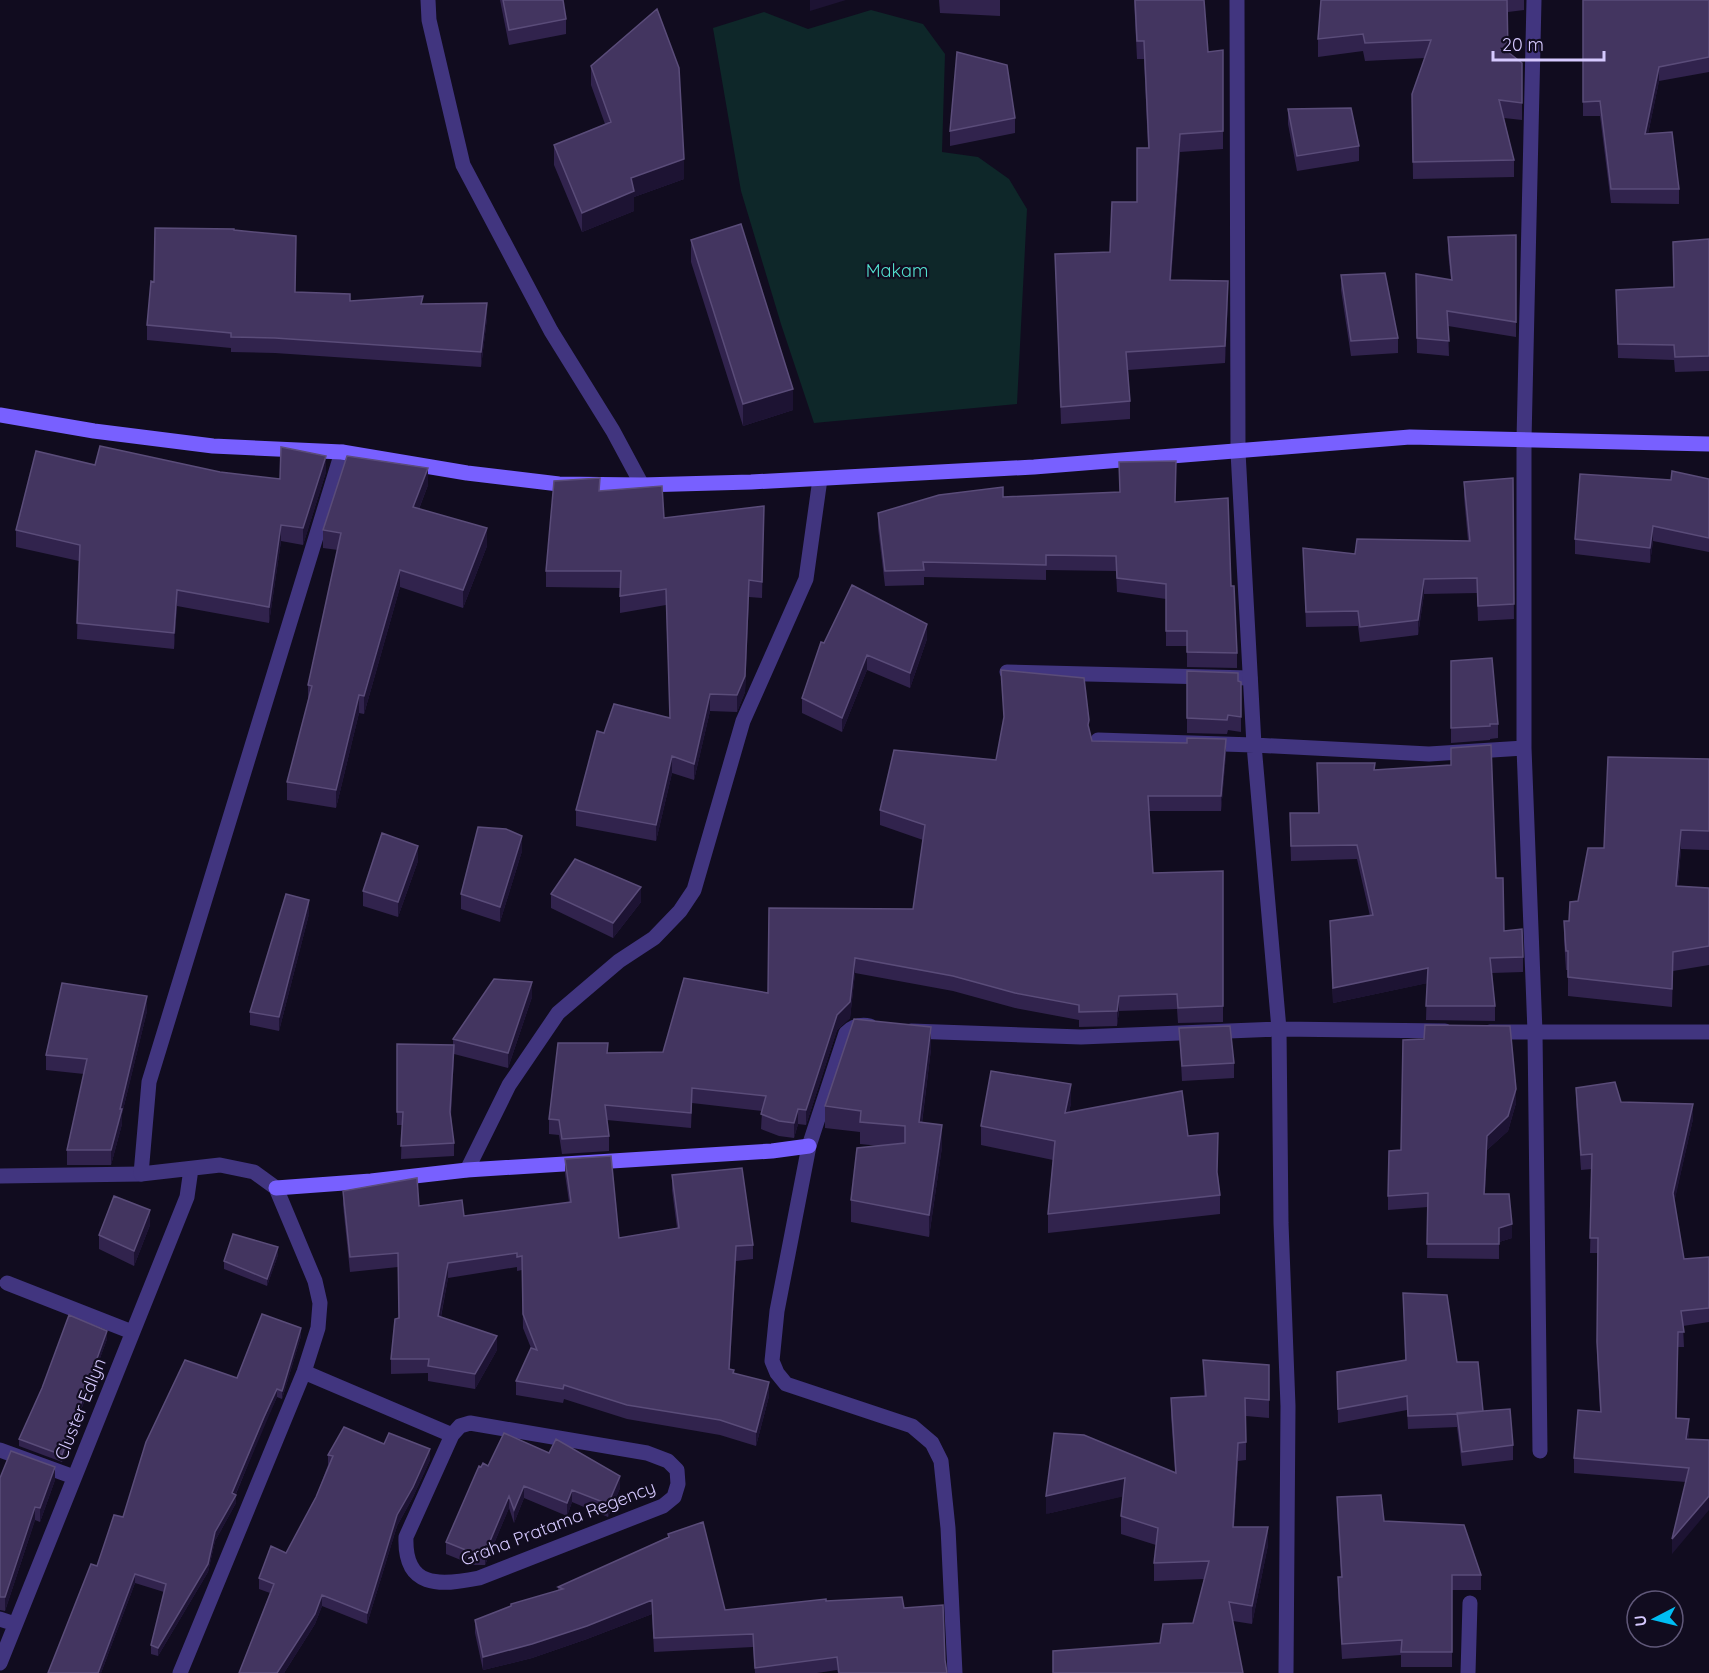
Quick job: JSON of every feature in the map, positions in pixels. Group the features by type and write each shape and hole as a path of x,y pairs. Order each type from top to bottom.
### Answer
{"main road":[{"path":"0,415 94,431 213,446 342,452 467,473 559,484 642,485 820,479 1034,467 1410,437 1709,444"},
{"path":"276,1188 467,1170 772,1151 809,1146"}],"street":[{"path":"428,0 429,20 463,165 551,331 613,431 642,485"},
{"path":"1238,0 1238,452 1254,745 1279,1029 1281,1223 1288,1406 1286,1673"},
{"path":"1534,0 1524,440 1524,748 1535,1032 1540,1451"},
{"path":"141,1174 149,1082 342,452"},
{"path":"467,1170 509,1085 558,1013 619,961 654,938 680,911 694,890 744,721 806,579 820,479"},
{"path":"1007,672 1250,678"},
{"path":"1098,740 1429,754 1524,748"},
{"path":"955,1673 948,1528 941,1461 932,1443 912,1426 786,1384 777,1373 772,1361 777,1311 809,1146 846,1033 852,1027 862,1025 1081,1037 1279,1029 1709,1032"},
{"path":"0,1176 141,1174 220,1165 254,1172 276,1188 315,1281 320,1303 318,1328 304,1372 180,1673"},
{"name":"Cluster Edlyn","path":"0,1663 187,1197 191,1169"},
{"path":"7,1283 132,1332"},
{"path":"304,1372 452,1435"},
{"name":"Graha Pratama Regency","path":"470,1423 647,1453 668,1461 677,1470 678,1484 674,1497 663,1506 516,1564 479,1578 459,1582 428,1580 417,1575 409,1565 405,1552 406,1537 452,1435 460,1426 470,1423"},
{"path":"0,1450 74,1477"},
{"path":"1468,1673 1470,1603"},
{"path":"0,1618 15,1624"}],"green space":[{"name":"Makam","path":"871,10 923,24 945,54 942,152 978,157 1009,179 1027,209 1017,404 814,423 741,191 713,28 764,12 808,29"}],"building":[{"path":"503,0 563,0 566,19 509,30"},
{"path":"1135,0 1204,0 1208,52 1223,50 1223,131 1180,134 1170,280 1228,281 1225,346 1126,352 1130,401 1061,407 1055,254 1110,252 1112,202 1137,202 1137,148 1149,148 1144,41 1137,41"},
{"path":"1321,0 1507,0 1508,52 1522,63 1522,103 1499,100 1514,160 1413,162 1412,94 1431,40 1365,43 1363,34 1318,39"},
{"path":"1583,0 1709,0 1709,57 1659,67 1645,134 1672,132 1679,189 1611,189 1600,101 1583,102"},
{"path":"657,9 679,68 684,159 631,178 634,191 582,213 554,145 611,122 591,66"},
{"path":"957,52 1007,65 1015,118 950,131"},
{"path":"1351,108 1359,146 1297,156 1288,109"},
{"path":"741,224 793,389 743,404 691,240"},
{"path":"155,228 234,229 296,236 295,292 350,294 350,301 423,296 421,304 487,303 481,352 231,337 231,333 147,325 151,281 154,282"},
{"path":"1516,235 1516,322 1447,311 1449,341 1417,338 1416,274 1452,280 1448,237"},
{"path":"1709,239 1709,356 1675,357 1674,345 1618,344 1616,290 1674,287 1673,242"},
{"path":"1385,273 1398,338 1351,341 1341,275"},
{"path":"100,446 220,472 280,479 281,447 326,456 303,528 281,525 269,607 177,590 174,633 77,623 80,545 16,530 36,451 95,465"},
{"path":"347,456 428,468 413,507 487,528 463,590 400,570 364,696 359,695 336,790 287,782 312,686 308,685 341,533 323,530"},
{"path":"1176,461 1175,502 1228,498 1231,586 1234,586 1237,653 1187,652 1187,631 1166,631 1166,584 1117,578 1116,556 1046,555 1046,565 923,562 924,570 885,571 878,513 939,495 1003,487 1003,497 1120,492 1119,462"},
{"path":"1672,471 1709,479 1709,538 1653,526 1650,548 1575,539 1580,474 1671,480"},
{"path":"600,478 599,491 662,486 664,518 764,506 762,582 749,580 745,676 737,695 710,694 694,764 672,756 656,825 576,810 597,731 604,733 614,704 670,718 666,589 620,596 621,571 546,571 554,481"},
{"path":"1513,478 1514,604 1478,606 1477,578 1424,579 1418,620 1360,627 1358,611 1306,612 1303,548 1355,554 1357,539 1470,541 1464,482"},
{"path":"852,585 927,624 910,673 867,655 842,718 802,698 821,642 824,643"},
{"path":"1492,658 1498,724 1451,728 1451,661"},
{"path":"1001,670 1084,678 1088,725 1092,741 1187,743 1187,738 1226,739 1221,796 1148,796 1153,873 1223,871 1223,1006 1178,1008 1177,994 1119,996 1117,1011 1079,1012 1079,1005 1015,993 953,976 855,958 850,1002 837,1015 806,1110 798,1109 794,1123 779,1121 761,1114 766,1096 692,1088 691,1113 605,1105 609,1136 562,1139 559,1120 549,1119 558,1043 608,1043 607,1053 663,1052 684,978 768,993 769,908 913,909 925,825 880,810 894,750 996,760 1004,717"},
{"path":"1187,671 1238,673 1238,681 1241,682 1241,717 1228,715 1227,720 1187,718"},
{"path":"1491,745 1496,878 1503,878 1504,931 1522,929 1523,957 1490,958 1495,1006 1426,1006 1428,968 1333,988 1330,921 1373,915 1357,845 1291,846 1290,813 1319,813 1317,763 1375,763 1374,770 1451,765 1451,748"},
{"path":"1608,757 1709,759 1709,831 1681,830 1676,886 1709,888 1709,946 1673,952 1672,989 1568,977 1568,951 1566,951 1564,921 1569,921 1570,902 1578,901 1588,848 1604,848"},
{"path":"478,827 506,829 522,836 500,907 461,894"},
{"path":"382,833 418,846 398,902 363,891"},
{"path":"575,859 641,887 613,923 551,894"},
{"path":"286,894 309,900 279,1017 250,1012"},
{"path":"494,979 532,982 508,1053 453,1039"},
{"path":"62,983 147,996 111,1150 67,1150 87,1059 46,1055"},
{"path":"854,1019 931,1027 919,1122 942,1125 929,1215 851,1200 857,1148 905,1143 905,1126 860,1122 861,1111 825,1106"},
{"path":"1425,1025 1510,1026 1516,1089 1508,1116 1487,1136 1484,1194 1509,1194 1512,1224 1499,1228 1499,1244 1427,1244 1428,1193 1388,1196 1389,1151 1401,1150 1403,1040 1424,1039"},
{"path":"1230,1026 1234,1063 1182,1066 1179,1028"},
{"path":"397,1044 454,1045 450,1112 454,1143 401,1146 403,1112 397,1112"},
{"path":"991,1071 1071,1084 1065,1113 1182,1091 1188,1136 1218,1133 1217,1172 1220,1195 1048,1214 1055,1141 981,1126"},
{"path":"1615,1082 1621,1102 1693,1104 1673,1193 1684,1259 1709,1257 1709,1308 1681,1311 1684,1332 1678,1332 1676,1418 1689,1419 1686,1439 1709,1440 1709,1496 1672,1539 1689,1468 1574,1458 1578,1410 1601,1412 1597,1342 1598,1238 1590,1238 1592,1154 1581,1155 1576,1088"},
{"path":"611,1156 619,1238 679,1228 672,1175 742,1168 753,1245 736,1246 729,1369 734,1370 733,1373 769,1382 756,1432 720,1420 627,1405 564,1385 563,1389 516,1381 531,1348 537,1350 523,1314 522,1256 517,1257 517,1253 448,1263 438,1316 497,1336 475,1374 428,1366 429,1359 391,1359 395,1319 399,1318 398,1253 350,1257 343,1191 417,1178 419,1206 462,1200 464,1216 571,1202 565,1159"},
{"path":"114,1196 150,1210 134,1251 99,1235"},
{"path":"233,1234 278,1247 267,1279 224,1261"},
{"path":"1403,1293 1447,1295 1457,1362 1478,1362 1483,1411 1408,1416 1407,1396 1338,1409 1337,1372 1406,1360"},
{"path":"262,1314 301,1328 283,1388 282,1391 277,1389 264,1417 232,1493 236,1495 215,1532 208,1564 158,1648 151,1645 166,1584 135,1574 98,1673 48,1673 91,1564 97,1566 114,1515 123,1517 146,1442 185,1360 237,1378"},
{"path":"69,1315 107,1331 62,1455 19,1439 42,1388"},
{"path":"1203,1360 1269,1365 1269,1400 1245,1398 1246,1442 1238,1443 1233,1527 1268,1527 1252,1606 1229,1602 1243,1673 1053,1673 1053,1651 1160,1643 1163,1624 1193,1623 1209,1561 1154,1563 1158,1528 1121,1516 1125,1478 1046,1496 1054,1433 1084,1435 1176,1473 1171,1398 1206,1396"},
{"path":"1510,1409 1513,1445 1462,1452 1457,1413"},
{"path":"344,1427 384,1444 389,1433 430,1449 397,1515 367,1613 322,1595 315,1614 277,1673 239,1673 274,1584 259,1578 271,1546 286,1553 316,1497 333,1456 328,1455"},
{"path":"504,1433 549,1453 556,1439 620,1476 608,1504 572,1490 567,1503 524,1486 514,1510 509,1496 485,1553 473,1553 446,1542 479,1466 481,1467 483,1463 488,1466"},
{"path":"11,1451 55,1467 40,1508 35,1507 5,1597 0,1597 0,1478"},
{"path":"1381,1495 1384,1521 1464,1525 1481,1575 1452,1575 1452,1652 1401,1652 1402,1640 1342,1644 1338,1577 1342,1577 1337,1497"},
{"path":"703,1522 725,1610 826,1599 826,1601 902,1597 904,1608 943,1605 947,1673 839,1673 837,1657 755,1668 753,1634 654,1638 652,1600 587,1626 483,1657 475,1620 511,1606 511,1604 563,1589 558,1587 669,1537 668,1534"}]}
